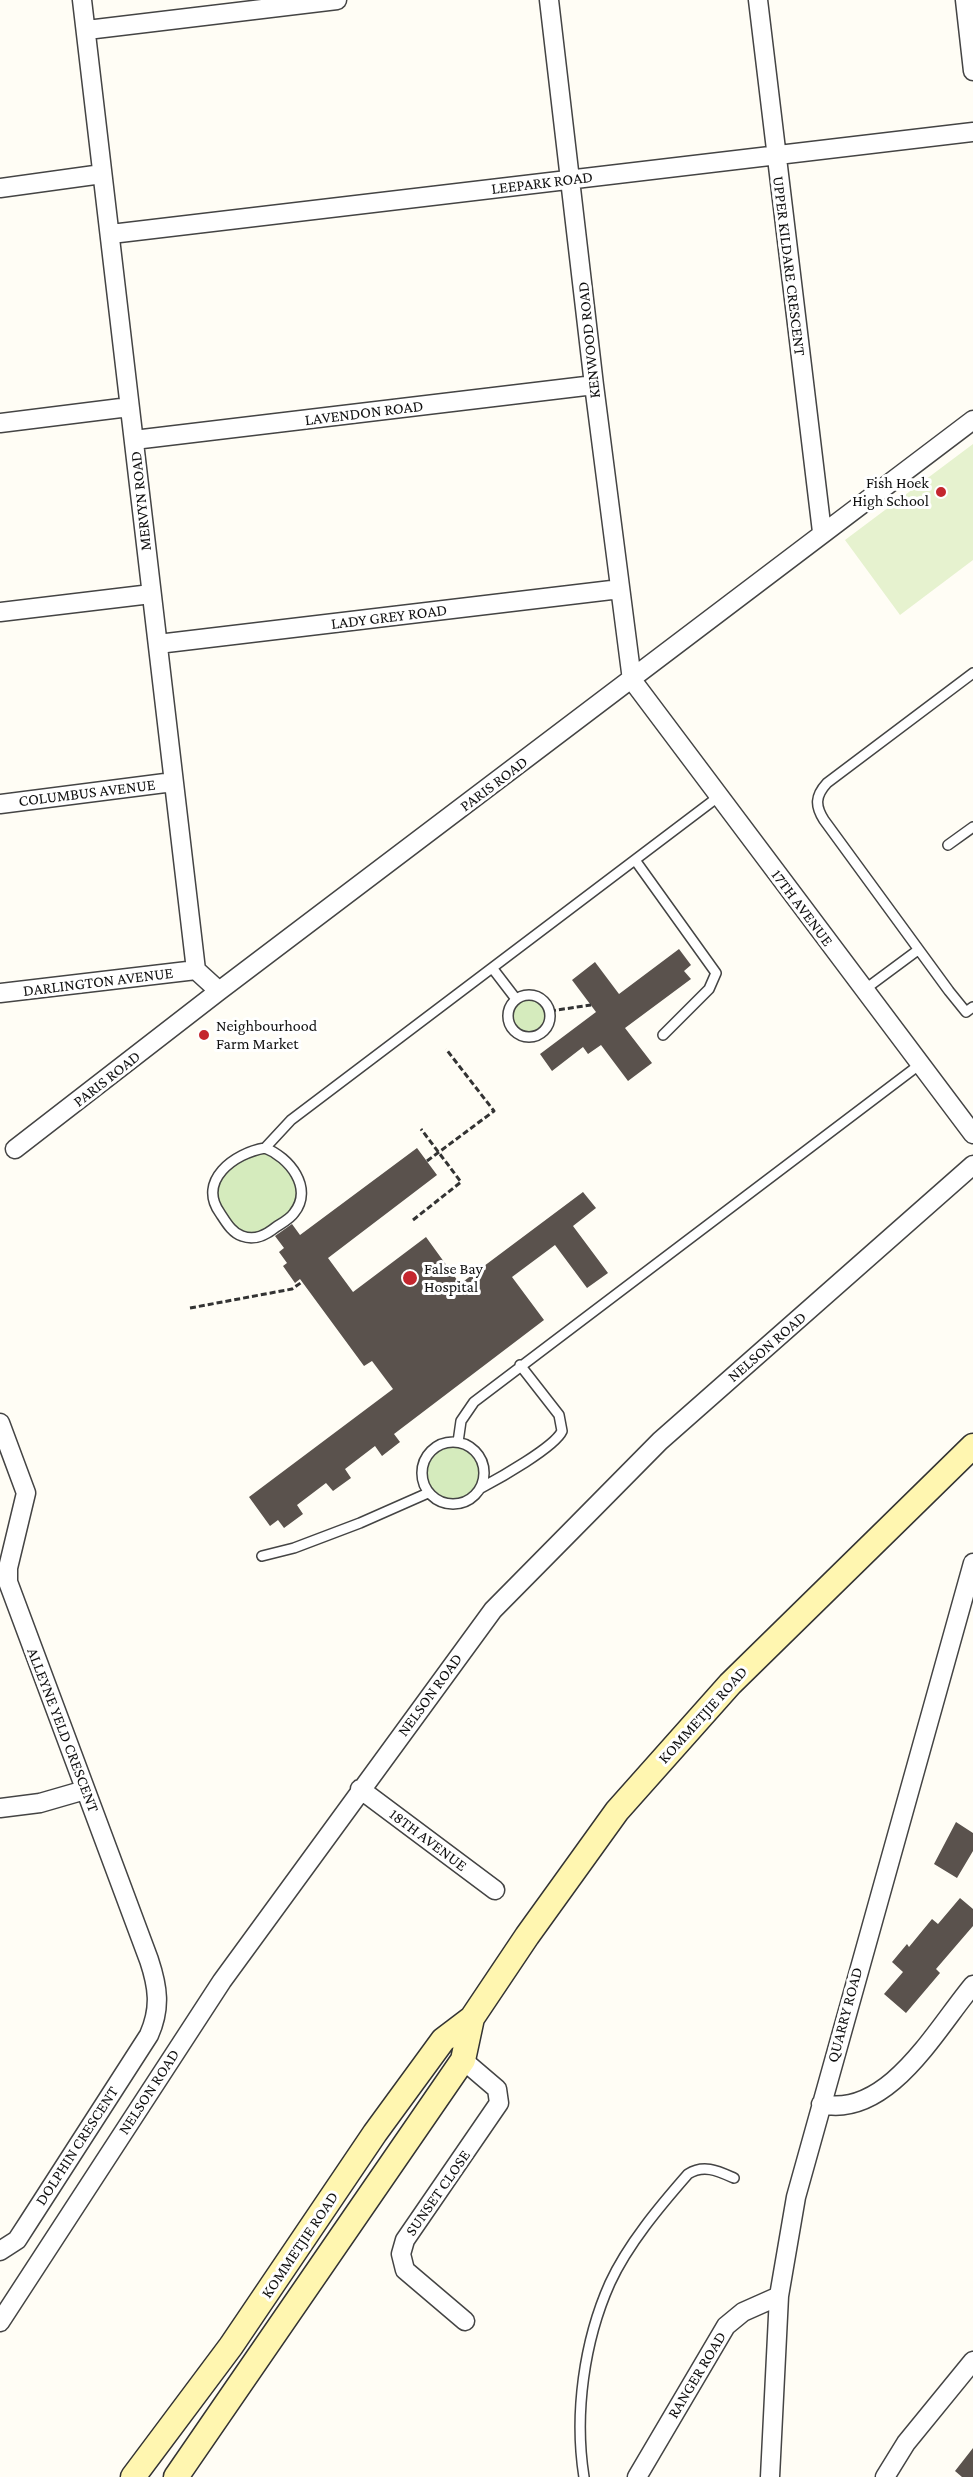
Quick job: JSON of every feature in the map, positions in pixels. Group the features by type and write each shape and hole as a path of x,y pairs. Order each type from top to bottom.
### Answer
{"main road":[{"name":"KOMMETJIE ROAD","path":"133,2477 231,2346 375,2133 443,2040 472,2018 526,1936 617,1811 730,1684 973,1446"},
{"name":"KOMMETJIE ROAD","path":"176,2477 463,2060 472,2018"}],"street":[{"name":"MERVYN ROAD","path":"82,0 196,970"},
{"path":"87,30 337,0"},
{"name":"KENWOOD ROAD","path":"549,0 572,180 594,386 632,680"},
{"name":"UPPER KILDARE CRESCENT","path":"758,0 822,532"},
{"path":"965,0 973,71"},
{"name":"LEEPARK ROAD","path":"111,234 973,132"},
{"path":"0,188 102,174"},
{"name":"LAVENDON ROAD","path":"134,441 594,386"},
{"path":"0,423 129,407"},
{"name":"PARIS ROAD","path":"15,1149 219,991 632,680 822,532 973,420"},
{"name":"LADY GREY ROAD","path":"158,644 620,589"},
{"path":"0,612 151,594"},
{"name":"17TH AVENUE","path":"632,680 973,1134"},
{"name":"COLUMBUS AVENUE","path":"0,804 173,782"},
{"path":"196,970 219,991"},
{"name":"DARLINGTON AVENUE","path":"0,993 196,970"},
{"name":"NELSON ROAD","path":"0,2322 222,1981 360,1790 504,1597 634,1465 973,1165"},
{"name":"ALLEYNE YELD CRESCENT","path":"0,1423 26,1493 9,1561 8,1582 158,1985 156,2018 149,2035"},
{"name":"QUARRY ROAD","path":"770,2477 779,2296 796,2197 968,1598 973,1563"},
{"path":"0,1808 40,1803 85,1790"},
{"name":"18TH AVENUE","path":"360,1790 495,1890"},
{"path":"821,2104 845,2108 885,2088 904,2071 973,1985"},
{"name":"DOLPHIN CRESCENT","path":"0,2251 17,2240 149,2035"},
{"name":"SUNSET CLOSE","path":"463,2060 497,2089 499,2103 405,2240 401,2254 405,2270 465,2321"},
{"name":"RANGER ROAD","path":"637,2477 726,2326 742,2312 779,2296"},
{"path":"885,2477 906,2443 973,2361"}],"lane":[{"path":"973,673 827,783 817,799 817,810 918,950 970,1010 973,1022"},
{"path":"265,1148 282,1157 298,1178 300,1202 294,1215 266,1235 254,1238 240,1236 231,1229 213,1204 214,1181 221,1171 239,1156 265,1148 291,1120 718,797"},
{"path":"948,845 973,827"},
{"path":"634,860 716,973 709,989 663,1035"},
{"path":"864,990 918,950"},
{"path":"493,969 516,999"},
{"path":"529,994 537,996 548,1004 551,1018 545,1031 526,1038 513,1030 508,1018 511,1004 516,999 529,994"},
{"path":"458,1442 461,1421 468,1408 520,1365 919,1065"},
{"path":"481,1488 484,1468 481,1459 468,1445 458,1442 439,1444 426,1457 421,1475 428,1493 445,1504 456,1505 466,1502 481,1488 514,1469 556,1439 562,1431 559,1415 520,1365"},
{"path":"262,1556 294,1548 360,1523 428,1493"},
{"path":"584,2477 581,2414 584,2381 598,2313 611,2281 626,2254 688,2174 697,2168 703,2168 734,2178"}],"path":[{"path":"550,1011 591,1005"},
{"path":"427,1161 494,1111 446,1049"},
{"path":"413,1220 462,1182 421,1129"},
{"path":"190,1308 292,1289 302,1282"}],"green space":[{"name":"Fish Hoek High School","path":"973,444 973,560 900,615 845,540"},
{"path":"529,995 537,996 544,1001 549,1008 549,1024 544,1031 537,1036 529,1037 521,1036 514,1031 509,1024 508,1016 509,1008 514,1001 521,996"},
{"path":"265,1148 298,1178 300,1202 266,1235 240,1236 213,1204 221,1171"},
{"path":"447,1442 459,1442 475,1451 482,1461 484,1473 482,1485 475,1495 459,1504 447,1504 436,1499 427,1490 422,1479 422,1467 427,1456 436,1447"}],"building":[{"path":"679,949 691,965 684,971 691,979 625,1028 652,1063 628,1081 601,1045 588,1054 583,1047 552,1071 540,1054 596,1012 572,980 595,962 619,994"},
{"name":"False Bay Hospital","path":"417,1148 437,1175 328,1258 353,1292 426,1237 460,1284 583,1192 596,1208 573,1226 608,1273 587,1288 555,1245 512,1277 544,1320 394,1434 400,1442 382,1456 375,1446 345,1469 351,1478 333,1491 326,1483 297,1505 303,1514 284,1528 278,1520 270,1526 249,1497 393,1389 372,1361 364,1366 300,1279 295,1283 283,1266 287,1263 279,1252 284,1248 275,1236 292,1224 300,1235"},
{"path":"956,1822 973,1833 973,1851 957,1878 934,1864"},
{"path":"960,1898 973,1909 973,1926 936,1969 940,1973 906,2013 884,1994 903,1972 892,1962 907,1944 909,1947 932,1919 938,1924"},
{"path":"973,2448 973,2477 962,2477 955,2471"}],"place":[{"name":"Fish Hoek High School","path":"941,492"},
{"name":"Neighbourhood Farm Market","path":"204,1035"},
{"name":"False Bay Hospital","path":"410,1278"}]}
